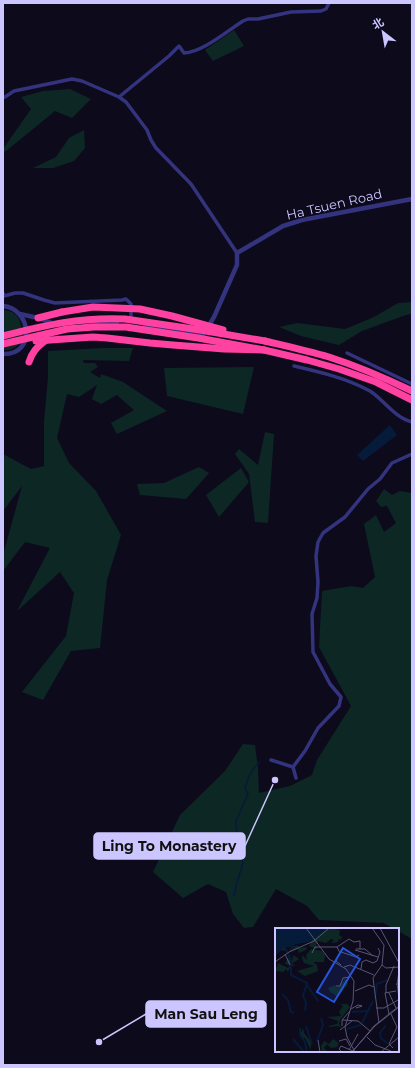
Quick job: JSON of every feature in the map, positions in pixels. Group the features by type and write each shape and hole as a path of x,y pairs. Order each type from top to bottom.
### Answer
{"highway":[{"path":"38,318 93,307 140,309 312,352 377,375 412,391"},
{"path":"3,336 66,321 113,319 200,330 265,341"},
{"path":"3,344 67,329 126,327 264,350 307,360 376,382 412,400"},
{"path":"36,341 107,338 224,349 264,350"},
{"path":"29,362 33,351 46,341"}],"street":[{"path":"120,97 169,56 178,46 184,53 189,52 209,44 248,19 258,19 291,12 321,11 326,9 329,3"},
{"path":"3,306 11,308 20,314 51,323 68,326 96,323 132,323 203,335 214,317 237,265 237,253 191,184 156,148 147,130 126,102 120,97 82,81 72,79 14,91 5,97"},
{"name":"Ha Tsuen Road","path":"237,253 283,226 302,220 412,199"},
{"path":"3,293 4,296 15,293 23,293 55,303 126,299 131,304 132,323"},
{"path":"3,354 12,353 20,349 25,343 24,324 20,314"},
{"path":"25,343 36,341 68,326"},
{"path":"347,353 412,384"},
{"path":"294,366 342,378 371,392 398,415 407,421 412,422"},
{"path":"293,767 305,751 318,728 339,706 341,698 330,684 313,652 312,614 317,598 318,582 316,556 318,542 322,533 345,517 368,489 380,479 392,463 412,454"},
{"path":"271,760 293,767"},
{"path":"293,767 296,778"}],"green space":[{"path":"234,30 244,46 213,61 205,50"},
{"path":"70,89 91,99 72,118 55,111 3,152 3,149 31,109 21,97 43,91"},
{"path":"84,130 85,148 74,161 53,168 33,168 56,157 69,138"},
{"path":"412,302 412,314 362,331 339,345 301,336 279,327 297,323 345,329 374,317 398,303"},
{"path":"3,310 8,310 18,317 22,333 19,344 13,349 8,350 3,350"},
{"path":"133,348 129,361 83,360 84,363 95,363 98,367 90,372 100,378 101,374 123,382 167,411 117,434 111,423 134,410 117,395 101,404 92,399 97,385 79,397 67,394 57,438 69,463 96,491 121,535 107,580 100,648 71,651 43,700 22,692 66,636 74,593 60,572 17,611 50,548 25,542 3,571 3,555 22,486 3,511 3,454 31,469 44,466 44,422 48,377 48,351"},
{"path":"254,367 243,414 167,396 164,368"},
{"path":"265,432 274,434 268,523 255,522 249,474 235,454 239,449 258,465"},
{"path":"199,467 209,473 186,499 140,495 137,484 164,483"},
{"path":"241,468 249,482 219,517 206,495"},
{"path":"384,489 392,495 400,491 412,493 412,939 399,932 399,928 392,928 384,923 319,920 307,906 276,889 253,927 244,928 233,914 226,892 208,884 183,898 153,872 180,815 225,771 243,744 255,745 259,793 290,786 312,775 317,760 351,706 319,647 322,591 351,586 363,588 375,577 364,524 376,515 384,532 396,523 387,506 381,507 376,501"}],"water":[{"path":"390,425 397,435 363,461 357,455"}],"waterway":[{"path":"234,896 243,863 235,843 237,830 236,821 248,794 245,788 249,776 259,762"}],"place":[{"name":"Ling To Monastery","path":"275,780"},
{"name":"Man Sau Leng","path":"99,1042"}]}
